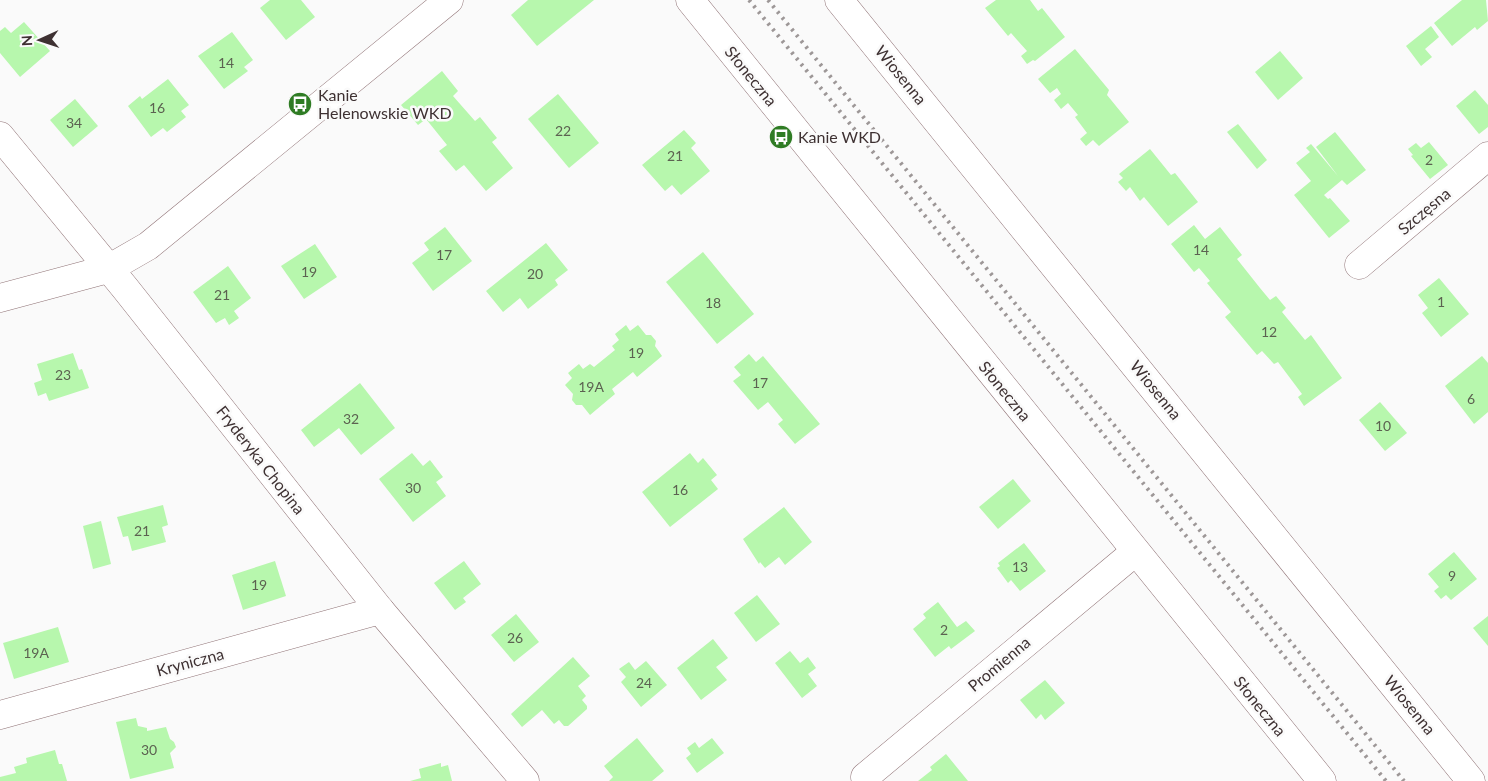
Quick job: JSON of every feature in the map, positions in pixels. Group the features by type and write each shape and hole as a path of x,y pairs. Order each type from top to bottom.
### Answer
{"street":[{"path":"0,298 108,269 148,246 449,0"},
{"name":"Słoneczna","path":"690,0 1322,781"},
{"name":"Wiosenna","path":"839,0 1471,781"},
{"name":"Fryderyka Chopina","path":"0,136 380,610 525,781"},
{"name":"Szczęsna","path":"1359,265 1488,156"},
{"name":"Promienna","path":"865,777 1135,552"},
{"name":"Kryniczna","path":"0,715 380,610"}],"building":[{"path":"270,0 301,0 315,17 286,40 260,8"},
{"path":"528,0 594,0 537,46 511,15"},
{"path":"996,0 1030,0 1038,11 1042,8 1065,37 1035,61 1033,60 1027,64 1021,56 1027,51 1011,33 1008,36 985,8"},
{"path":"1462,0 1486,0 1488,21 1477,30 1475,27 1452,46 1434,23"},
{"path":"24,22 50,51 20,77 0,53 0,31 5,27 11,33"},
{"path":"1431,26 1439,37 1425,49 1432,57 1421,66 1406,46"},
{"path":"232,32 253,60 244,67 248,71 224,89 198,56"},
{"path":"1075,49 1109,90 1107,95 1129,122 1099,146 1093,140 1086,146 1080,139 1087,133 1075,117 1078,115 1068,103 1061,109 1054,100 1061,94 1057,88 1050,93 1038,79"},
{"path":"1280,51 1303,78 1278,100 1255,72"},
{"path":"442,71 458,91 453,96 475,121 480,117 497,138 492,142 513,168 486,191 464,165 456,171 439,151 447,145 426,119 418,125 401,105"},
{"path":"168,79 189,105 181,111 186,117 167,132 163,128 151,137 128,106 140,96 142,99"},
{"path":"1475,90 1488,105 1488,127 1479,134 1456,106"},
{"path":"558,94 599,143 569,168 528,119"},
{"path":"75,99 98,126 73,147 50,120"},
{"path":"1238,124 1267,160 1257,169 1227,132"},
{"path":"684,130 696,143 691,148 710,171 681,195 672,185 665,191 642,165"},
{"path":"1335,132 1366,170 1347,185 1342,180 1324,195 1328,199 1330,198 1350,221 1329,238 1294,195 1311,181 1296,163 1310,152 1306,148 1311,144 1338,176 1316,147"},
{"path":"1429,142 1448,165 1430,179 1411,156 1413,155 1408,149 1416,143 1421,148"},
{"path":"1150,149 1171,175 1175,173 1198,202 1168,226 1144,197 1140,201 1130,187 1126,191 1118,182 1123,178 1119,174"},
{"path":"1194,225 1205,239 1220,227 1242,255 1237,259 1260,288 1270,300 1276,296 1286,308 1282,312 1305,340 1311,335 1342,378 1304,406 1298,397 1302,394 1278,362 1274,364 1262,351 1257,355 1225,317 1231,312 1207,283 1210,281 1199,268 1194,272 1171,244"},
{"path":"445,227 472,261 433,291 412,263 429,250 424,243"},
{"path":"546,243 568,270 555,280 558,285 528,309 520,298 503,312 486,291"},
{"path":"315,244 337,277 304,299 281,266"},
{"path":"703,252 754,314 717,344 666,282"},
{"path":"228,266 251,298 234,311 239,318 229,325 225,318 216,323 193,292"},
{"path":"1439,278 1469,314 1441,337 1422,313 1428,308 1418,295"},
{"path":"626,325 630,331 638,325 646,335 651,335 656,341 655,346 662,356 637,377 633,372 612,389 615,394 590,415 582,405 576,405 572,400 573,394 565,385 572,378 568,373 579,364 583,369 590,364 594,367 615,350 612,346 619,340 615,334"},
{"path":"73,353 79,370 82,369 89,388 49,401 46,393 38,396 34,383 42,380 37,364"},
{"path":"749,354 756,362 763,356 820,424 795,444 778,424 783,420 768,402 758,410 733,381 741,375 734,367"},
{"path":"1482,356 1488,363 1488,412 1474,424 1445,386"},
{"path":"360,383 395,428 361,455 339,428 314,447 301,430"},
{"path":"1380,402 1407,433 1385,451 1359,420"},
{"path":"412,453 423,466 430,460 443,477 436,482 446,496 413,522 379,479"},
{"path":"690,453 698,463 703,458 717,475 711,480 718,489 670,527 642,492"},
{"path":"1013,479 1031,501 998,529 979,507"},
{"path":"163,505 168,525 162,527 166,542 132,551 128,536 123,537 117,517"},
{"path":"784,507 812,542 785,565 779,557 765,568 760,562 759,564 743,539"},
{"path":"101,521 111,564 93,569 83,526"},
{"path":"1024,543 1046,571 1020,591 1011,580 1008,583 997,568 1000,566 998,563"},
{"path":"1454,552 1477,579 1451,600 1446,595 1441,599 1434,591 1439,587 1428,574"},
{"path":"275,561 286,596 243,610 232,575"},
{"path":"464,561 481,584 463,598 466,602 455,610 434,583"},
{"path":"757,595 780,624 756,642 734,613"},
{"path":"938,602 957,627 966,621 975,631 951,649 949,646 935,657 913,629 926,618 923,614"},
{"path":"516,614 539,642 514,662 491,635"},
{"path":"1488,616 1488,646 1473,628"},
{"path":"58,627 69,662 14,679 3,643"},
{"path":"713,639 728,658 716,667 727,680 701,700 677,668"},
{"path":"790,651 800,663 808,657 816,668 808,674 817,686 802,698 775,663"},
{"path":"573,657 590,676 578,686 586,696 582,700 587,709 568,726 564,726 559,720 554,724 542,710 522,727 511,714"},
{"path":"646,661 667,685 641,707 621,682 626,677 619,669 629,662 635,670"},
{"path":"1045,680 1065,703 1045,720 1041,714 1036,719 1020,700"},
{"path":"136,718 138,726 147,728 147,731 166,727 170,739 176,747 170,753 174,768 130,779 116,722"},
{"path":"637,738 664,771 652,781 609,781 613,777 604,766"},
{"path":"712,738 724,753 697,773 686,758 691,754 687,748 695,742 699,748"},
{"path":"55,750 67,781 0,781 0,777 16,773 14,767 27,763 26,758"},
{"path":"946,754 968,781 918,781 932,770 930,767"},
{"path":"441,763 441,767 448,765 452,781 410,781 421,778 419,769"}],"railway":[{"path":"749,0 1386,781"},
{"path":"768,0 1404,781"}],"place":[{"name":"Kanie Helenowskie WKD","path":"300,104"},
{"name":"Kanie WKD","path":"781,137"}]}
